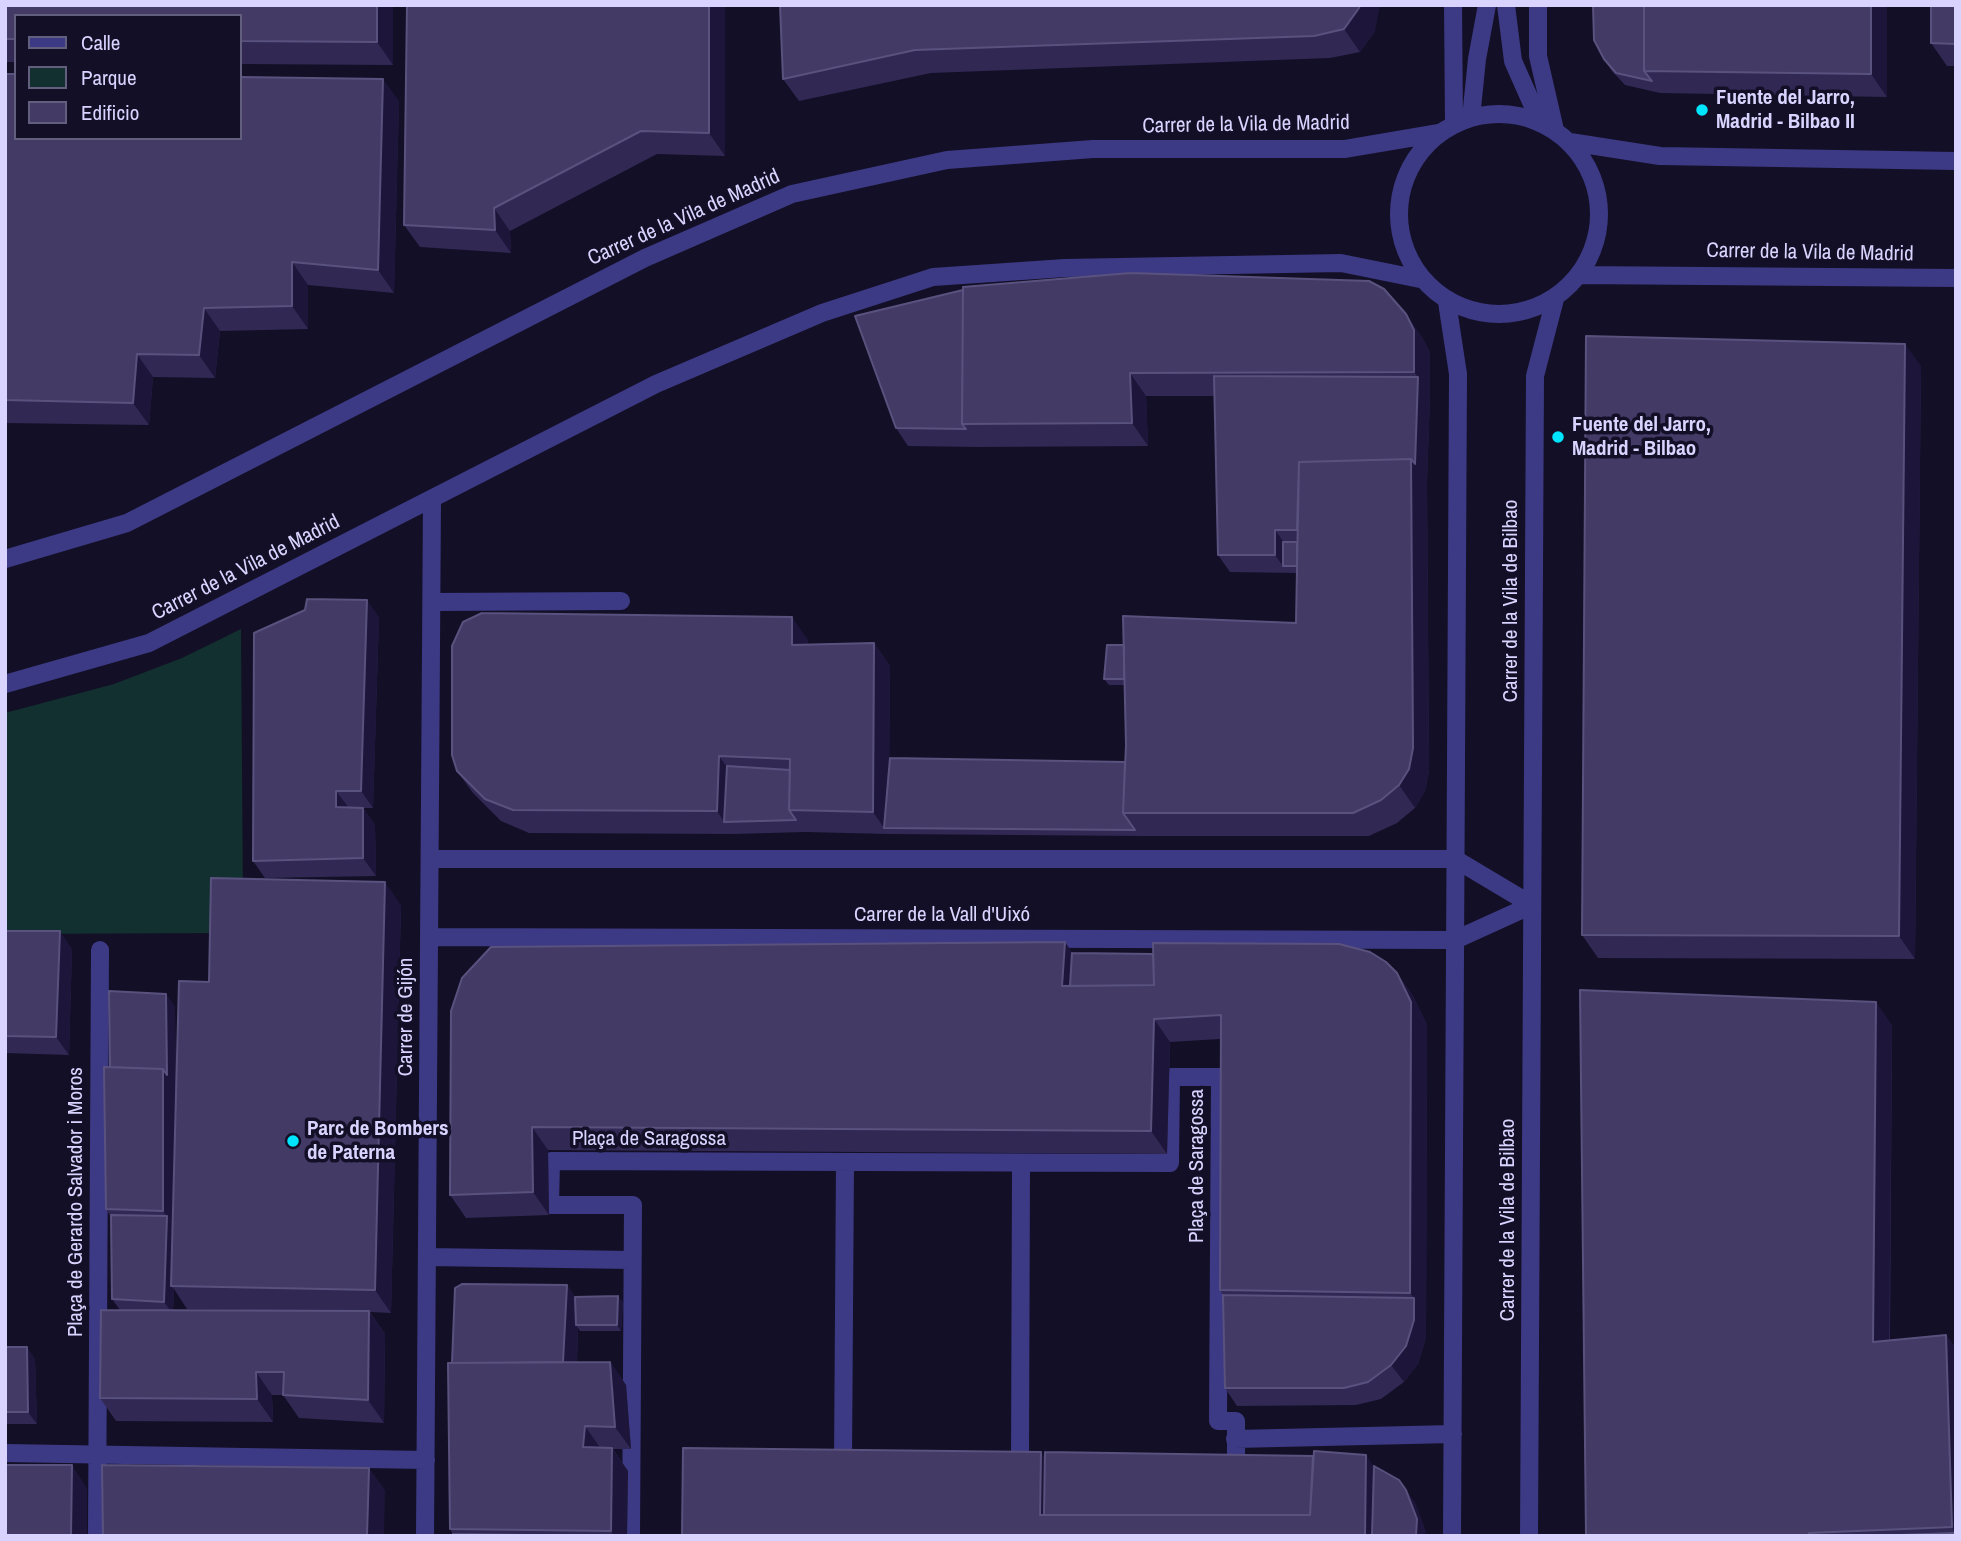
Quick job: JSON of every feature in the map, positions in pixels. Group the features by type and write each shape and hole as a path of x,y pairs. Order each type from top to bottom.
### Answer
{"street":[{"path":"1453,5 1455,125"},
{"path":"1488,5 1477,59 1455,125 1406,176 1399,229 1420,279 1447,302 1501,316 1555,299 1580,275 1599,230 1595,183 1555,131 1513,61 1506,5"},
{"path":"1538,5 1538,56 1555,131"},
{"path":"1455,125 1506,114 1555,131 1660,156 1956,161"},
{"name":"Carrer de la Vila de Madrid","path":"5,559 127,523 632,264 792,194 947,160 1093,149 1344,149 1455,125"},
{"name":"Carrer de la Vila de Madrid","path":"5,684 149,643 656,384 822,313 933,277 1065,268 1341,262 1420,279"},
{"name":"Carrer de la Vila de Madrid","path":"1580,275 1956,278"},
{"name":"Carrer de la Vila de Bilbao","path":"1529,1536 1535,376 1555,299"},
{"path":"1447,302 1458,374 1452,1536"},
{"name":"Carrer de Gijón","path":"425,1536 432,499"},
{"path":"432,602 621,601"},
{"path":"430,859 1455,859 1532,905"},
{"path":"1455,940 1532,905"},
{"name":"Carrer de la Vall d'Uixó","path":"429,937 1455,940"},
{"name":"Plaça de Gerardo Salvador i Moros","path":"97,1536 100,950"},
{"name":"Plaça de Saragossa","path":"631,1536 633,1205 550,1205 551,1161 1170,1163 1171,1077 1220,1077 1218,1421 1236,1420 1236,1439"},
{"path":"843,1461 845,1163"},
{"path":"1020,1462 1021,1163"},
{"path":"427,1257 632,1260"},
{"path":"1209,1463 1236,1463 1236,1439 1453,1434"},
{"path":"5,1453 426,1460"}],"green space":[{"path":"241,629 243,901 227,933 5,934 5,713 114,684 182,658"}],"building":[{"path":"5,5 377,5 377,42 242,41 242,14 14,14 14,39 5,39"},
{"path":"407,5 709,5 709,133 641,131 494,208 495,230 404,225"},
{"path":"780,5 1360,5 1344,29 1314,36 915,50 783,79"},
{"path":"1593,5 1644,5 1644,71 1652,81 1616,73 1604,59 1594,40"},
{"path":"1644,5 1871,5 1871,74 1644,71"},
{"path":"1931,5 1956,5 1956,44 1931,43"},
{"path":"5,74 14,74 14,140 242,140 242,77 383,79 378,270 292,262 292,306 204,308 199,355 137,354 133,403 5,400"},
{"path":"1131,273 1369,281 1384,289 1406,314 1414,330 1414,372 1130,373 1132,423 962,424 963,287"},
{"path":"963,290 962,424 966,429 896,428 855,316"},
{"path":"1586,336 1905,344 1899,936 1582,935"},
{"path":"1214,376 1418,377 1415,464 1411,459 1299,462 1297,530 1275,530 1275,555 1218,555"},
{"path":"1411,459 1413,748 1409,769 1399,785 1381,800 1353,813 1123,813 1126,745 1123,616 1296,623 1299,462"},
{"path":"1283,542 1297,542 1297,566 1283,566"},
{"path":"307,599 367,600 361,791 336,791 336,807 363,808 363,858 253,861 254,633 305,610"},
{"path":"482,613 792,617 792,645 874,643 873,812 789,810 790,759 719,756 717,811 513,810 485,799 457,771 452,755 452,646 463,622"},
{"path":"1107,645 1124,645 1124,679 1104,679"},
{"path":"890,758 1125,762 1123,813 1135,830 884,828"},
{"path":"727,766 790,770 789,810 796,820 724,822"},
{"name":"Parc de Bombers de Paterna","path":"211,878 385,882 375,1290 171,1286 179,981 209,982"},
{"path":"5,931 60,931 56,1037 5,1036"},
{"path":"1065,942 1062,986 1154,985 1153,943 1339,944 1370,952 1397,973 1411,1002 1410,1293 1220,1290 1221,1015 1154,1019 1151,1131 532,1127 533,1192 450,1195 451,1011 462,978 491,947"},
{"path":"1072,953 1153,954 1154,985 1070,986"},
{"path":"1580,990 1876,1002 1873,1342 1946,1335 1952,1527 1809,1533 1809,1536 1586,1536"},
{"path":"109,991 166,994 167,1075 163,1069 110,1067"},
{"path":"104,1067 163,1069 163,1211 106,1209"},
{"path":"111,1215 167,1216 164,1302 112,1299"},
{"path":"462,1284 567,1285 563,1362 452,1363 455,1288"},
{"path":"1223,1295 1414,1298 1414,1320 1406,1346 1391,1365 1368,1382 1344,1388 1225,1388"},
{"path":"618,1296 617,1325 576,1325 575,1297"},
{"path":"101,1310 369,1311 368,1400 283,1395 284,1372 256,1372 257,1399 100,1398"},
{"path":"5,1347 27,1347 28,1412 5,1412"},
{"path":"610,1362 615,1427 585,1426 583,1447 612,1448 611,1531 450,1529 448,1363"},
{"path":"683,1448 1041,1452 1040,1515 1310,1515 1314,1451 1366,1455 1365,1536 682,1536"},
{"path":"1045,1452 1313,1456 1310,1515 1044,1515"},
{"path":"5,1465 72,1465 71,1536 5,1536"},
{"path":"102,1465 369,1468 367,1536 103,1536"},
{"path":"1374,1466 1399,1480 1406,1490 1417,1519 1416,1536 1372,1536"},
{"path":"1955,1533 1955,1536 1871,1536"},
{"path":"453,1534 598,1536 454,1536"}],"place":[{"name":"Fuente del Jarro, Madrid - Bilbao II","path":"1702,110"},
{"name":"Fuente del Jarro, Madrid - Bilbao","path":"1558,437"},
{"name":"Parc de Bombers de Paterna","path":"293,1141"}]}
